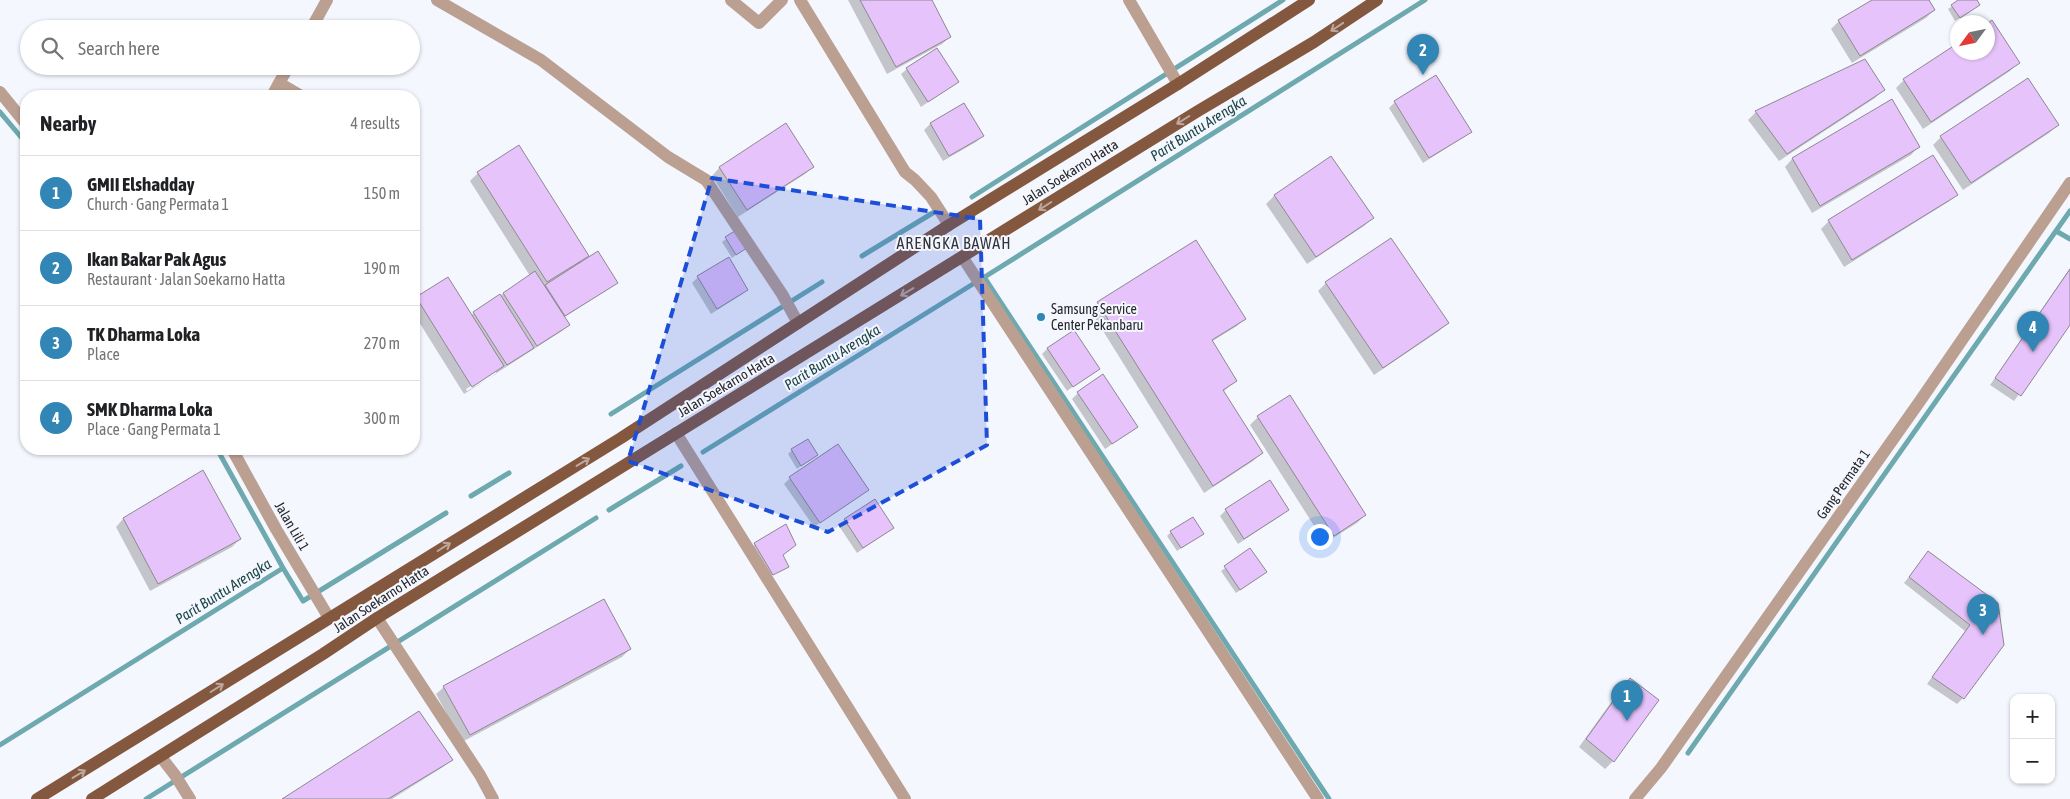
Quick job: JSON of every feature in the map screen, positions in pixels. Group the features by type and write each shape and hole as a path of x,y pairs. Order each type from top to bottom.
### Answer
{"main road":[{"name":"Jalan Soekarno Hatta","path":"37,799 621,438 945,218 1178,84 1309,0"},
{"name":"Jalan Soekarno Hatta","path":"92,799 161,757 377,618 963,258 1198,111 1314,42 1377,0"}],"street":[{"path":"316,20 326,0"},
{"path":"437,0 541,60 668,157 706,180 796,318"},
{"path":"731,0 759,22 782,0"},
{"path":"800,0 905,172 916,180 945,218"},
{"path":"1129,0 1178,84"},
{"path":"276,90 284,75"},
{"path":"280,83 292,90"},
{"path":"0,92 20,117"},
{"name":"Gang Permata 1","path":"1635,799 1660,768 1909,416 2070,183"},
{"path":"963,258 1318,799"},
{"path":"676,433 905,799"},
{"name":"Jalan Lili 1","path":"235,455 329,618"},
{"path":"377,618 480,775 493,799"},
{"path":"161,757 190,799"}],"highlighted area":[{"path":"712,178 980,219 987,445 828,532 628,461"}],"building":[{"path":"860,0 932,0 951,37 896,67"},
{"path":"1872,0 1929,0 1935,10 1860,56 1838,20"},
{"path":"1958,0 1977,0 1980,5 1965,15 1958,15 1951,5"},
{"path":"1995,25 2020,63 1931,122 1903,79 1950,48 1950,60 1995,60"},
{"path":"937,48 959,82 928,102 906,68"},
{"path":"1865,59 1885,90 1787,154 1755,111"},
{"path":"1436,75 1472,132 1429,158 1394,101"},
{"path":"2028,78 2059,125 1971,183 1940,136"},
{"path":"1892,99 1920,147 1820,206 1792,158"},
{"path":"964,103 984,136 949,156 930,123"},
{"path":"786,123 814,167 747,210 719,167"},
{"path":"519,145 589,256 547,282 477,172"},
{"path":"1933,155 1958,195 1852,260 1828,220"},
{"path":"1331,156 1374,218 1316,257 1274,195"},
{"path":"738,229 750,246 736,255 725,237"},
{"path":"1391,238 1449,323 1383,368 1325,282"},
{"path":"1196,240 1246,319 1212,340 1237,381 1223,390 1263,453 1213,486 1097,302"},
{"path":"598,251 618,283 565,316 545,285"},
{"path":"729,257 748,290 717,309 697,276"},
{"path":"2070,269 2070,325 2021,396 1995,378"},
{"path":"535,271 570,325 537,346 503,293"},
{"path":"448,277 504,366 472,387 420,303 420,294"},
{"path":"500,294 534,348 507,365 473,312"},
{"path":"1074,330 1100,369 1073,387 1047,348"},
{"path":"1103,374 1138,427 1112,444 1077,392"},
{"path":"1290,395 1366,515 1334,536 1257,416"},
{"path":"808,439 818,455 801,466 791,449"},
{"path":"838,444 869,490 820,523 789,477"},
{"path":"203,470 241,539 158,584 123,518"},
{"path":"1270,480 1289,510 1244,539 1225,509"},
{"path":"875,499 894,528 863,548 844,519"},
{"path":"1193,517 1204,534 1181,548 1170,531"},
{"path":"786,524 796,545 783,555 789,567 773,575 754,543"},
{"path":"1250,548 1267,572 1240,590 1224,566"},
{"path":"1928,551 1998,603 2004,645 1964,699 1932,677 1970,625 1909,577"},
{"path":"604,599 631,649 470,735 443,686"},
{"path":"1630,678 1659,700 1614,762 1586,739"},
{"path":"419,711 453,760 388,799 282,799"}],"waterway":[{"name":"Parit Buntu Arengka","path":"972,197 1283,0"},
{"name":"Parit Buntu Arengka","path":"983,278 1425,0"},
{"path":"0,112 20,136"},
{"name":"Parit Buntu Arengka","path":"862,256 936,211"},
{"path":"1688,753 2070,211"},
{"path":"2056,231 2070,239"},
{"path":"984,277 1329,799"},
{"name":"Parit Buntu Arengka","path":"611,414 822,282"},
{"name":"Parit Buntu Arengka","path":"703,452 973,284"},
{"path":"220,455 283,568"},
{"name":"Parit Buntu Arengka","path":"609,510 681,466"},
{"name":"Parit Buntu Arengka","path":"471,496 509,473"},
{"name":"Parit Buntu Arengka","path":"0,745 283,568 303,601 446,513"},
{"name":"Parit Buntu Arengka","path":"146,799 596,518"}],"place":[{"name":"Ikan Bakar Pak Agus","path":"1423,75"},
{"name":"Samsung Service Center Pekanbaru","path":"1041,317"},
{"name":"SMK Dharma Loka","path":"2033,352"},
{"name":"TK Dharma Loka","path":"1983,635"},
{"name":"GMII Elshadday","path":"1627,721"}],"district":[{"name":"ARENGKA BAWAH","path":"954,243"}]}
